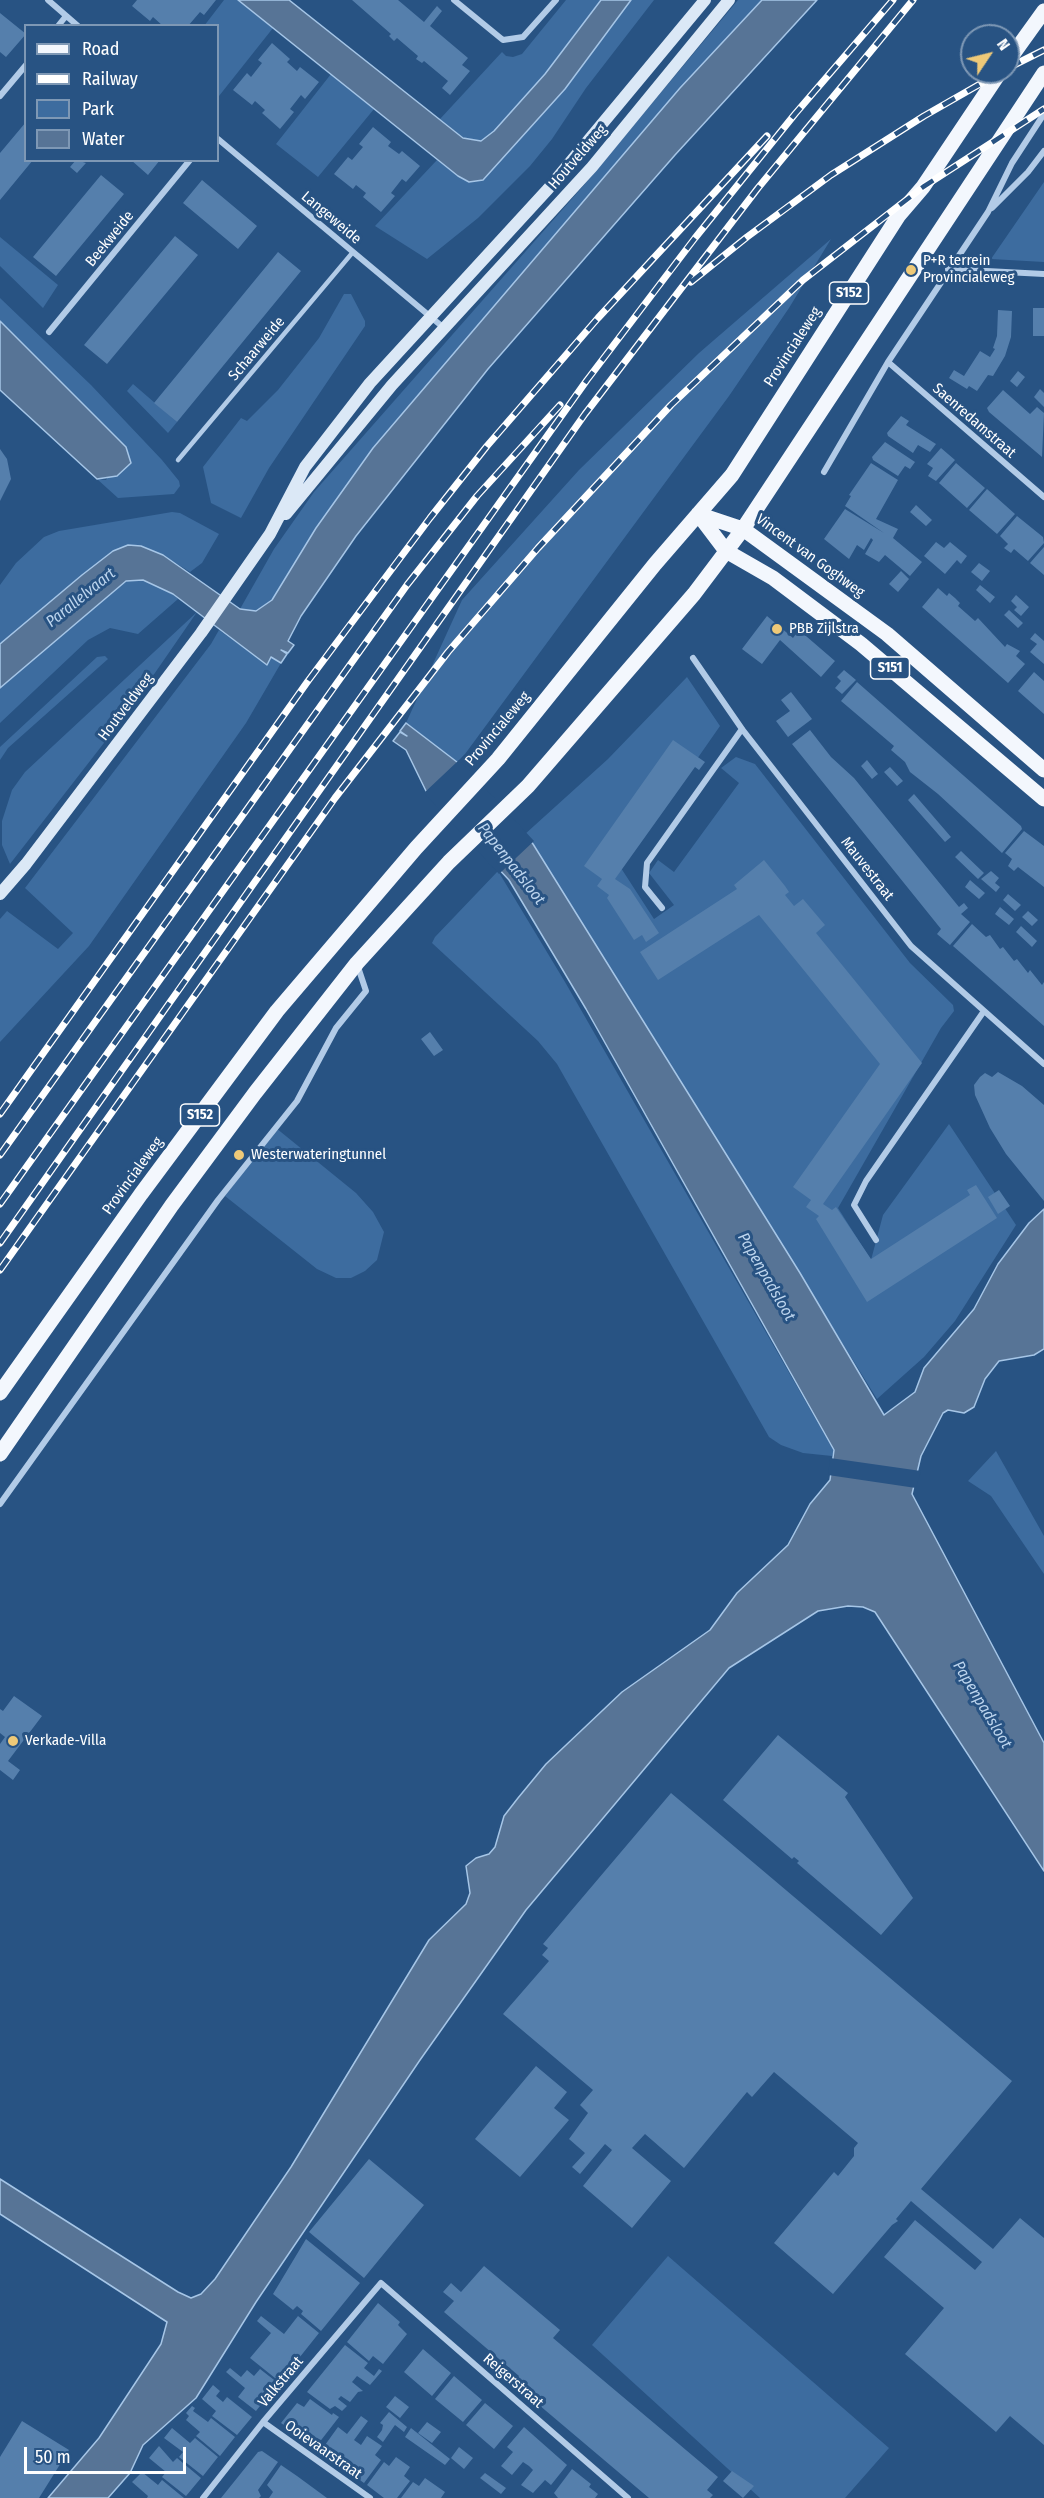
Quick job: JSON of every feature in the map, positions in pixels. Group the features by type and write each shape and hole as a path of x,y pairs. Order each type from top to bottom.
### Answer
{"main road":[{"path":"1020,44 1044,11"},
{"name":"S152","path":"0,1454 172,1205 255,1093 357,963 449,862 528,786 680,612 743,529 1044,73"},
{"name":"Provincialeweg","path":"0,1393 141,1194 277,1011 416,848 498,759 732,475 899,215 923,187 992,84"},
{"name":"Vincent van Goghweg","path":"698,514 743,529 887,634 1044,770"},
{"name":"S151","path":"698,514 726,551 773,578 861,644 1044,799"}],"street":[{"path":"48,0 76,24"},
{"path":"454,0 503,40 523,37 556,0"},
{"name":"Houtveldweg","path":"270,534 305,467 370,383 429,316 548,189 705,0"},
{"name":"Houtveldweg","path":"0,894 26,864 201,633 270,534 392,386 592,167 729,0"},
{"path":"60,24 66,16"},
{"path":"0,96 24,67"},
{"path":"824,472 888,362 988,212 1012,163 1044,114"},
{"name":"Langeweide","path":"219,140 429,316"},
{"path":"988,212 1028,172 1044,151"},
{"name":"Beekweide","path":"49,332 188,162"},
{"path":"948,269 1044,274"},
{"path":"429,316 444,328"},
{"name":"Saenredamstraat","path":"888,362 1044,497"},
{"name":"Mauvestraat","path":"693,658 742,729 911,946 1044,1064"},
{"path":"662,908 645,887 647,863 742,729"},
{"path":"0,1504 218,1200 297,1101 336,1028 366,990 357,963"},
{"path":"876,1240 854,1205 866,1181 984,1011"},
{"name":"Valkstraat","path":"203,2498 263,2422 381,2283"},
{"name":"Reigerstraat","path":"381,2283 628,2498"},
{"name":"Ooievaarstraat","path":"263,2422 370,2498"}],"lane":[{"name":"Schaarweide","path":"178,460 353,252"}],"green space":[{"path":"224,0 238,0 273,28 219,96 219,24 206,24"},
{"path":"566,0 601,0 545,74 495,130 481,141 464,138 440,119 502,52 506,56 513,57 522,54"},
{"path":"631,0 654,0 586,88 552,139 530,166 478,218 427,259 375,226 437,160 458,176 483,180 565,89"},
{"path":"738,0 762,0 680,88 373,448 316,528 272,600 256,611 240,609 274,549 314,492 584,185"},
{"path":"331,74 374,109 318,177 276,144"},
{"path":"1044,182 1044,262 991,259"},
{"path":"0,237 58,285 43,308 0,266"},
{"path":"831,239 789,308 729,396 465,754 457,762 406,723 462,600 579,470 699,353"},
{"path":"344,294 351,294 365,321 365,326 269,468 241,518 211,503 203,467 241,418 247,421 278,390 319,338"},
{"path":"0,298 91,385 162,460 179,481 180,486 174,494 118,498 97,479 106,480 126,447 0,321"},
{"path":"133,384 177,422 168,433 127,391"},
{"path":"172,512 180,513 219,534 202,563 190,572 163,555 128,545 114,551 82,575 0,644 0,585 16,563 44,537 59,531"},
{"path":"143,580 173,594 178,599 138,634 110,628 88,640 0,723 0,688 126,581"},
{"path":"197,612 128,712 10,864 2,845 2,821 12,790 25,772"},
{"path":"219,630 266,664 271,656 281,663 246,723 89,946 0,1042 0,919 7,911 58,949 73,933 25,888 211,644"},
{"path":"105,656 108,659 8,748 0,760 0,747 97,657"},
{"path":"687,677 720,726 621,868 654,919 674,905 649,873 658,860 674,872 739,783 721,768 736,757 755,764 910,963 953,1005 954,1011 941,1028 838,1208 871,1260 883,1215 949,1124 1016,1225 955,1321 924,1357 877,1399 533,844 524,835 608,759"},
{"path":"498,871 565,982 834,1451 832,1456 803,1453 781,1445 769,1437 557,1064 538,1041 432,943 435,937"},
{"path":"276,1128 356,1193 373,1212 384,1232 377,1260 365,1271 351,1278 336,1278 317,1269 225,1196"},
{"path":"996,1451 1044,1536 1044,1574 991,1496 968,1481"},
{"path":"668,2256 889,2448 845,2498 760,2498 592,2345"}],"water":[{"path":"238,0 289,0 463,138 481,141 494,131 545,74 601,0 631,0 565,89 483,180 469,182 458,176"},
{"name":"Parallelvaart","path":"762,0 817,0 675,155 488,369 356,536 301,616 288,641 294,645 288,653 281,650 287,654 281,663 271,657 267,665 173,594 143,580 126,581 0,688 0,644 113,551 128,545 141,546 163,555 240,609 256,611 272,600 316,528 373,448 680,88"},
{"path":"0,321 126,447 131,463 117,476 97,479 0,390"},
{"name":"Papenpadsloot","path":"406,723 457,762 533,844 800,1273 884,1415 915,1392 924,1368 974,1309 998,1264 1029,1223 1044,1209 1044,1349 1034,1355 999,1361 985,1379 974,1407 964,1413 948,1410 943,1413 921,1456 912,1494 1044,1743 1044,1871 875,1612 863,1607 848,1606 818,1611 729,1668 526,1910 420,2060 256,2302 196,2398 143,2445 130,2473 108,2498 48,2498 99,2438 161,2344 167,2322 0,2214 0,2179 178,2292 191,2298 201,2294 215,2279 291,2167 429,1940 466,1904 470,1893 466,1866 476,1858 489,1854 495,1847 504,1816 546,1764 622,1692 710,1630 737,1593 788,1545 810,1504 830,1480 834,1450 586,1009 509,880 426,791 406,750 393,741 400,732 407,736 400,731"}],"pier":[{"path":"459,760 534,841 499,874 424,793"},
{"path":"830,1458 921,1471 916,1488 828,1475"}],"building":[{"path":"137,0 216,0 204,15 200,12 190,24 161,24 153,17 150,21 132,6"},
{"path":"352,0 398,0 424,22 437,6 442,11 430,26 468,58 462,65 470,71 450,95 442,88 448,81 424,61 422,63 416,59 418,56 397,38 394,41 389,36 391,34"},
{"path":"0,13 24,32 24,36 6,57 0,52"},
{"path":"272,43 290,59 287,62 297,71 300,67 319,82 305,99 301,95 290,109 294,112 280,129 262,113 265,110 255,101 252,105 233,90 247,73 251,77 262,63 258,60"},
{"path":"24,124 24,162 31,162 0,200 0,153"},
{"path":"373,127 391,142 388,146 399,154 402,151 420,166 406,182 402,179 391,193 395,196 381,212 363,197 366,193 356,185 353,189 334,174 348,157 352,160 363,147 359,144"},
{"path":"74,162 86,163 77,173 70,167"},
{"path":"133,162 158,162 148,175"},
{"path":"101,175 124,194 56,276 33,257"},
{"path":"202,180 257,226 238,249 183,203"},
{"path":"175,236 198,255 107,364 84,345"},
{"path":"278,252 301,271 177,422 154,403"},
{"path":"1033,308 1044,308 1044,336 1033,336"},
{"path":"998,310 1012,311 1011,337 1005,356 993,376 988,375 977,391 969,386 967,389 949,378 954,370 964,376 980,351 990,357 995,349 993,348 997,336"},
{"path":"1018,371 1025,377 1017,387 1010,381"},
{"path":"1040,389 1044,393 1044,407 1034,397"},
{"path":"1003,390 1030,414 1037,407 1044,413 1042,457 989,412 987,408"},
{"path":"901,416 909,421 906,425 936,444 930,452 918,445 913,453 888,436 887,433"},
{"path":"885,442 915,462 910,469 905,466 898,476 873,460 872,457"},
{"path":"941,448 955,460 936,481 928,476 933,468 927,464"},
{"path":"0,449 7,459 11,479 0,501"},
{"path":"871,463 898,480 876,519 898,529 893,538 922,562 910,576 885,555 879,562 865,554 873,540 871,538 864,550 857,545 849,559 824,539 845,509 884,533 845,506 851,496 849,495"},
{"path":"956,463 985,488 967,508 939,483"},
{"path":"987,489 1015,514 997,534 969,510"},
{"path":"916,505 932,520 926,526 910,512"},
{"path":"1017,516 1043,537 1044,543 1028,561 1014,549 1011,553 1004,548 1008,544 1000,536"},
{"path":"936,542 944,548 950,542 967,556 961,564 957,560 945,574 924,556"},
{"path":"1044,547 1044,575 1030,563"},
{"path":"979,563 990,571 982,581 971,572"},
{"path":"901,571 909,579 898,592 889,584"},
{"path":"980,585 995,597 990,603 976,590"},
{"path":"938,588 947,596 949,593 955,598 960,603 958,606 975,621 978,618 1005,647 1007,644 1020,651 1016,656 1025,664 1008,683 922,607"},
{"path":"1016,595 1029,607 1021,616 1014,610 1017,607 1011,601"},
{"path":"1009,610 1023,623 1018,628 1004,615"},
{"path":"767,616 793,638 799,630 835,661 821,677 780,640 762,664 742,649"},
{"path":"1035,633 1044,641 1044,664 1030,652 1037,644 1030,639"},
{"path":"844,670 856,680 842,694 835,688 841,681 837,677"},
{"path":"1034,672 1044,681 1044,714 1018,691"},
{"path":"857,682 1021,826 1022,829 1002,853 938,794 910,772 905,762 891,750 894,746 841,701"},
{"path":"791,692 812,719 788,737 776,721 790,711 781,700"},
{"path":"810,730 831,757 854,778 959,907 964,903 968,908 961,914 970,922 950,945 937,934 941,929 792,744"},
{"path":"673,740 705,762 699,770 695,767 615,879 630,889 659,933 646,942 642,935 634,940 607,898 609,895 597,886 602,879 584,866"},
{"path":"867,760 878,774 872,779 861,766"},
{"path":"890,767 903,781 897,786 884,772"},
{"path":"914,794 951,837 945,842 908,800"},
{"path":"1024,831 1044,846 1044,887 1018,867 1014,871 1008,866 1012,859 1005,853"},
{"path":"961,851 984,873 978,879 955,857"},
{"path":"764,860 789,892 785,895 794,906 803,899 825,925 816,933 922,1063 823,1204 832,1210 836,1207 871,1259 970,1195 967,1190 976,1185 997,1218 867,1302 816,1219 819,1216 806,1207 811,1200 793,1187 880,1064 759,915 658,980 640,952 737,889 734,885"},
{"path":"991,871 999,878 995,883 1000,887 996,892 981,879"},
{"path":"970,880 985,893 979,899 965,887"},
{"path":"1008,894 1021,905 1015,911 1003,900"},
{"path":"1000,907 1014,919 1009,925 995,914"},
{"path":"1028,911 1038,920 1032,926 1022,917"},
{"path":"972,924 986,937 990,935 1000,949 1003,947 1014,961 1017,959 1028,973 1030,970 1042,985 1044,982 1044,1026 953,946"},
{"path":"1021,926 1037,941 1032,947 1016,932"},
{"path":"430,1032 443,1050 434,1056 421,1039"},
{"path":"998,1072 1022,1086 1044,1105 1044,1201 1006,1154 990,1128 975,1095 974,1085 980,1077 985,1073 992,1077"},
{"path":"999,1190 1010,1206 998,1214 988,1197"},
{"name":"Verkade-Villa","path":"14,1696 42,1716 8,1761 20,1770 13,1780 0,1770 0,1744 5,1737 0,1733 0,1709 3,1711"},
{"path":"778,1735 848,1793 845,1797 913,1898 881,1935 797,1863 799,1861 794,1857 792,1859 723,1800"},
{"path":"671,1793 1012,2081 921,2189 993,2249 1020,2218 1044,2238 1044,2445 1010,2416 996,2432 905,2354 944,2308 884,2257 915,2220 975,2270 982,2262 911,2201 896,2219 898,2221 892,2225 833,2294 774,2243 834,2172 838,2176 854,2156 854,2148 858,2143 774,2072 752,2097 747,2092 684,2168 645,2134 632,2148 671,2181 632,2228 583,2186 612,2150 605,2144 580,2174 572,2167 585,2153 569,2139 588,2113 580,2105 593,2090 503,2014 549,1961 542,1955 548,1948 543,1944"},
{"path":"536,2066 567,2092 554,2108 569,2120 520,2177 475,2139"},
{"path":"369,2159 424,2205 364,2278 309,2232"},
{"path":"306,2239 360,2283 321,2331 301,2314 303,2311 297,2306 293,2310 273,2294"},
{"path":"484,2266 560,2330 553,2338 718,2477 707,2490 713,2495 710,2498 649,2498 513,2383 519,2376 444,2312 454,2301 443,2292 451,2283 461,2292"},
{"path":"378,2303 400,2322 398,2325 407,2334 383,2364 373,2356 369,2361 347,2342"},
{"path":"261,2316 284,2334 298,2316 319,2333 280,2382 250,2358 271,2333 257,2321"},
{"path":"345,2345 368,2363 364,2368 374,2376 379,2369 382,2371 370,2385 357,2376 352,2382 363,2391 358,2392 350,2402 341,2396 338,2399 347,2406 342,2411 335,2406 330,2409 307,2392"},
{"path":"423,2349 451,2373 432,2396 404,2372"},
{"path":"230,2368 241,2377 247,2370 254,2376 260,2369 278,2383 256,2411 238,2397 245,2388 226,2372"},
{"path":"454,2376 482,2400 463,2422 435,2399"},
{"path":"213,2385 220,2391 216,2396 223,2402 227,2397 252,2417 237,2435 212,2416 216,2411 202,2399"},
{"path":"395,2396 409,2407 400,2418 386,2407"},
{"path":"310,2399 332,2415 333,2413 339,2417 315,2448 281,2423 297,2403 304,2407"},
{"path":"485,2403 513,2426 494,2449 466,2425"},
{"path":"192,2406 195,2408 193,2411 208,2422 211,2418 235,2437 220,2456 196,2436 200,2432 186,2420 189,2416 186,2413"},
{"path":"389,2412 407,2427 404,2432 395,2425 383,2442 377,2437 382,2430 383,2425 380,2423"},
{"path":"361,2416 368,2421 354,2440 361,2445 367,2436 382,2446 375,2455 381,2460 364,2483 320,2452 338,2427 347,2434"},
{"path":"22,2421 69,2450 39,2498 0,2498 0,2457"},
{"path":"427,2422 441,2432 432,2443 418,2433"},
{"path":"524,2427 567,2465 551,2485 545,2480 533,2493 521,2485 533,2470 529,2466 523,2462 512,2475 501,2466 513,2452 507,2447"},
{"path":"172,2428 190,2443 195,2438 218,2457 203,2476 179,2457 183,2452 164,2438"},
{"path":"411,2428 450,2459 445,2465 405,2437"},
{"path":"159,2446 173,2462 177,2458 201,2478 186,2496 162,2477 166,2472 149,2458"},
{"path":"459,2447 473,2458 464,2469 451,2458"},
{"path":"262,2451 278,2462 258,2490 261,2496 259,2498 221,2498 258,2452"},
{"path":"396,2457 410,2467 404,2476 410,2481 397,2498 384,2498 367,2485 384,2462 389,2466"},
{"path":"281,2465 327,2498 269,2498 273,2492 267,2485"},
{"path":"572,2469 591,2484 589,2487 598,2494 595,2498 558,2498 554,2493"},
{"path":"732,2471 754,2486 743,2498 723,2481"},
{"path":"142,2472 158,2485 162,2480 184,2498 147,2498 148,2496 132,2482"},
{"path":"485,2473 506,2488 501,2494 480,2478"},
{"path":"425,2478 445,2492 441,2498 401,2498 413,2482 419,2486"}],"railway":[{"path":"0,1204 587,380 695,238 795,114 893,0"},
{"path":"0,1243 585,414 758,188 913,0"},
{"path":"1020,62 1044,50"},
{"path":"691,282 831,175 924,116 980,84"},
{"path":"0,1270 335,798 448,652 538,548 671,405 803,280 923,187 1044,109"},
{"path":"0,1114 308,681 430,518 487,446 598,318 767,136"},
{"path":"0,1155 407,585 477,496 560,405"}],"place":[{"name":"P+R terrein Provincialeweg","path":"911,270"},
{"name":"PBB Zijlstra","path":"777,629"},
{"name":"Westerwateringtunnel","path":"239,1155"},
{"name":"Verkade-Villa","path":"13,1741"}]}
